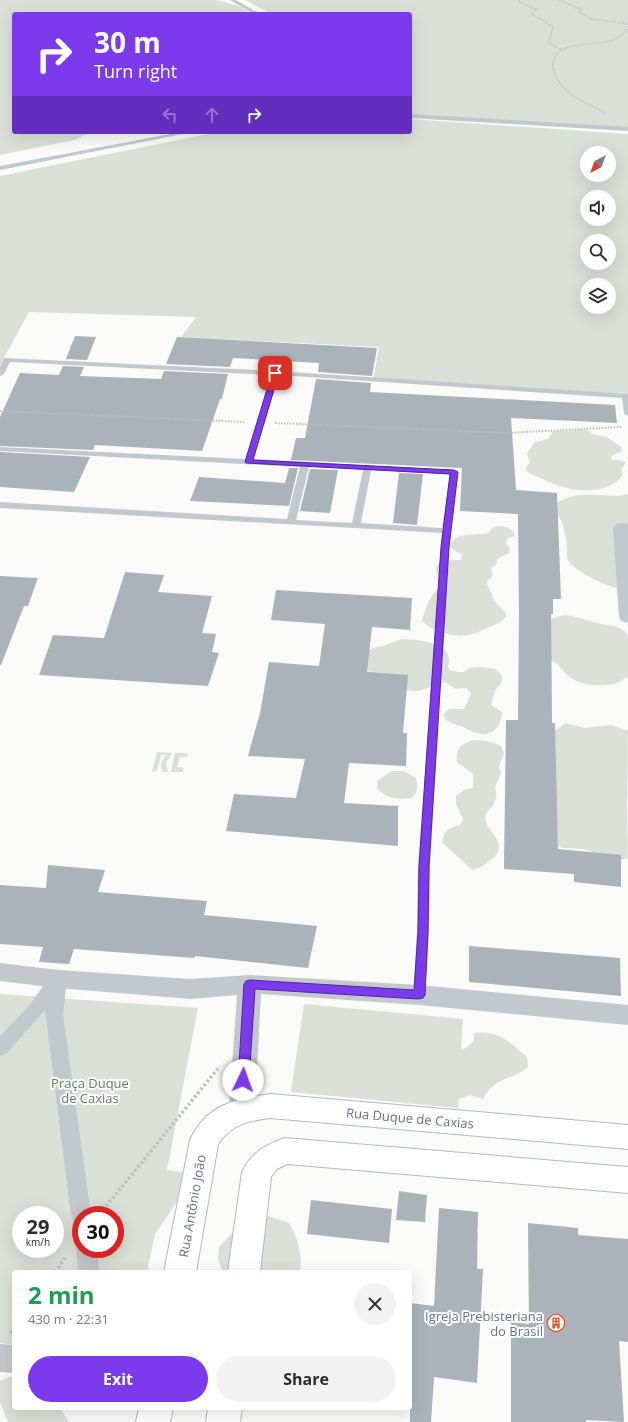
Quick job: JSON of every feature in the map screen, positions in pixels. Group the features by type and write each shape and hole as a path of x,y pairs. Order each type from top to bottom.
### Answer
{"main road":[{"name":"Rua Duque de Caxias","path":"204,1140 216,1124 242,1110 270,1106 628,1137"},
{"name":"Rua Antônio João","path":"180,1270 204,1140"},
{"path":"244,1270 257,1172 267,1160 284,1151 628,1180"},
{"path":"153,1422 156,1410"},
{"path":"223,1422 225,1410"}],"street":[{"path":"622,528 628,617"},
{"path":"0,972 58,979 191,990 250,984 419,995 628,1015"},
{"path":"0,1048 34,1012 58,979"},
{"path":"58,979 54,1015 80,1206"},
{"path":"242,1110 245,1035 250,984"},
{"path":"87,1258 89,1270"},
{"path":"0,1358 12,1359"}],"lane":[{"path":"232,0 254,12"},
{"path":"412,116 628,129"},
{"path":"0,168 179,134"},
{"path":"0,374 7,360 275,373 626,396 628,414"},
{"path":"248,462 275,373"},
{"path":"0,449 454,472 446,531 424,866 423,931 419,995"},
{"path":"291,522 305,465"},
{"path":"356,526 367,468"},
{"path":"0,505 446,531"}],"path":[{"path":"519,0 520,3 536,9 532,14 552,27 553,29 549,36 550,44 562,50"},
{"path":"559,0 578,7 581,10 580,12 592,19 628,24"},
{"path":"608,114 569,94 556,76 553,65 555,57 562,50 612,41 628,29"},
{"path":"0,411 507,433 628,426"},
{"path":"106,1206 245,1035"}],"green space":[{"path":"0,0 217,0 241,7 248,12 12,12 12,134 86,134 75,140 0,155"},
{"path":"245,0 628,0 628,129 412,115 412,12 267,12"},
{"path":"412,119 628,134 628,394 373,381 379,347 181,337 196,317 29,312 0,365 0,176 208,134 412,134"},
{"path":"581,429 589,431 592,434 607,437 621,447 622,451 611,456 612,460 626,462 621,470 623,474 618,480 604,488 596,490 579,490 551,483 529,473 525,469 530,462 527,453 535,442 548,439 553,431"},
{"path":"628,494 628,590 613,587 595,580 572,565 567,557 566,537 562,522 557,514 556,503 579,495 617,496"},
{"path":"499,526 507,527 513,531 515,536 507,539 506,544 510,548 509,553 497,559 497,564 491,568 492,576 486,582 495,602 505,612 506,617 495,625 476,633 459,636 446,634 427,625 422,621 427,606 434,592 442,585 436,568 444,561 461,560 462,555 450,546 453,541 461,536 489,533 492,528"},
{"path":"564,615 578,617 620,628 626,632 628,636 628,677 617,683 611,684 599,685 581,683 571,678 558,665 547,659 547,620"},
{"path":"402,639 417,640 441,647 447,652 449,659 448,667 450,670 463,672 470,668 480,667 495,669 498,671 502,676 502,680 500,685 495,690 491,705 502,712 499,725 490,733 481,734 452,723 444,718 443,715 449,709 464,709 471,694 466,688 456,689 445,682 419,691 398,690 370,673 364,664 366,652 373,648"},
{"path":"566,723 584,728 611,725 628,731 628,858 615,860 586,850 558,847 552,733"},
{"path":"473,740 481,740 501,746 504,753 499,766 501,773 495,787 496,799 492,807 486,813 485,820 487,826 495,836 499,847 497,853 491,860 472,870 442,842 446,832 460,825 463,819 456,804 456,796 464,790 473,788 473,774 457,762 457,754 462,745"},
{"path":"157,752 172,753 166,763 168,772 162,772 161,763 166,755 161,755 157,771 152,772"},
{"path":"175,753 188,753 187,757 180,757 177,767 184,768 183,772 171,772"},
{"path":"392,771 403,771 415,777 417,788 416,793 412,798 403,799 388,797 377,788 377,781"},
{"name":"Praça Duque de Caxias","path":"0,994 198,1008 167,1170 183,1172 185,1190 155,1234 147,1270 12,1270 12,1345 0,1343"},
{"path":"304,1004 463,1019 461,1049 466,1048 474,1041 474,1033 490,1033 503,1038 527,1057 528,1067 515,1075 498,1082 488,1091 483,1099 470,1095 459,1099 458,1108 291,1092"},
{"path":"262,1214 289,1223 299,1246 301,1259 300,1270 222,1270 218,1260 219,1247 247,1218"},
{"path":"12,1376 12,1410 61,1410 69,1422 8,1422 0,1402 0,1381"}],"building":[{"path":"75,336 96,337 87,360 66,359"},
{"path":"177,337 377,348 372,376 318,372 319,363 233,358 230,367 166,364"},
{"path":"63,366 84,367 80,376 161,379 164,371 228,374 222,399 220,399 202,451 95,445 93,450 0,446 0,417 20,373 59,375"},
{"path":"316,379 371,383 370,392 615,405 617,423 511,418 516,490 557,493 561,599 553,599 553,614 551,614 552,723 555,723 558,849 621,855 621,887 574,882 574,874 504,869 506,720 518,720 518,514 460,511 462,468 291,460 296,438 305,438"},
{"path":"0,452 90,457 74,492 0,487"},
{"path":"289,468 298,468 289,506 190,501 199,477 285,483"},
{"path":"310,469 338,470 330,513 300,511"},
{"path":"399,473 423,474 417,525 393,523"},
{"path":"125,572 164,575 158,592 212,596 202,633 216,634 212,652 219,653 208,686 39,675 53,635 104,638"},
{"path":"0,576 38,578 28,606 24,606 1,665 0,665"},
{"path":"276,590 412,598 410,630 372,627 367,672 408,675 403,733 407,733 406,766 349,763 344,803 398,806 398,846 226,831 234,794 296,798 305,759 248,756 260,713 269,662 319,666 325,624 271,620"},
{"path":"48,865 105,870 98,892 207,901 204,915 317,926 308,968 195,956 195,958 74,949 69,964 39,962 43,947 0,944 0,885 46,888"},
{"path":"469,946 620,958 621,996 469,982"},
{"path":"399,1191 427,1195 425,1222 396,1220"},
{"path":"311,1200 392,1209 389,1243 307,1234"},
{"path":"439,1208 478,1212 477,1269 483,1269 477,1383 434,1377 431,1422 410,1422 410,1410 412,1410 412,1303 434,1306"},
{"name":"Igreja Prebisteriana do Brasil","path":"528,1223 578,1228 578,1235 628,1239 628,1342 619,1341 624,1422 586,1420 586,1422 511,1422 511,1322 529,1324"}],"place":[{"name":"Igreja Prebisteriana do Brasil","path":"556,1323"}],"route":[{"path":"243,1080 245,1035 250,984 419,995 423,931 424,866 446,531 454,472 248,462 275,373"}]}
